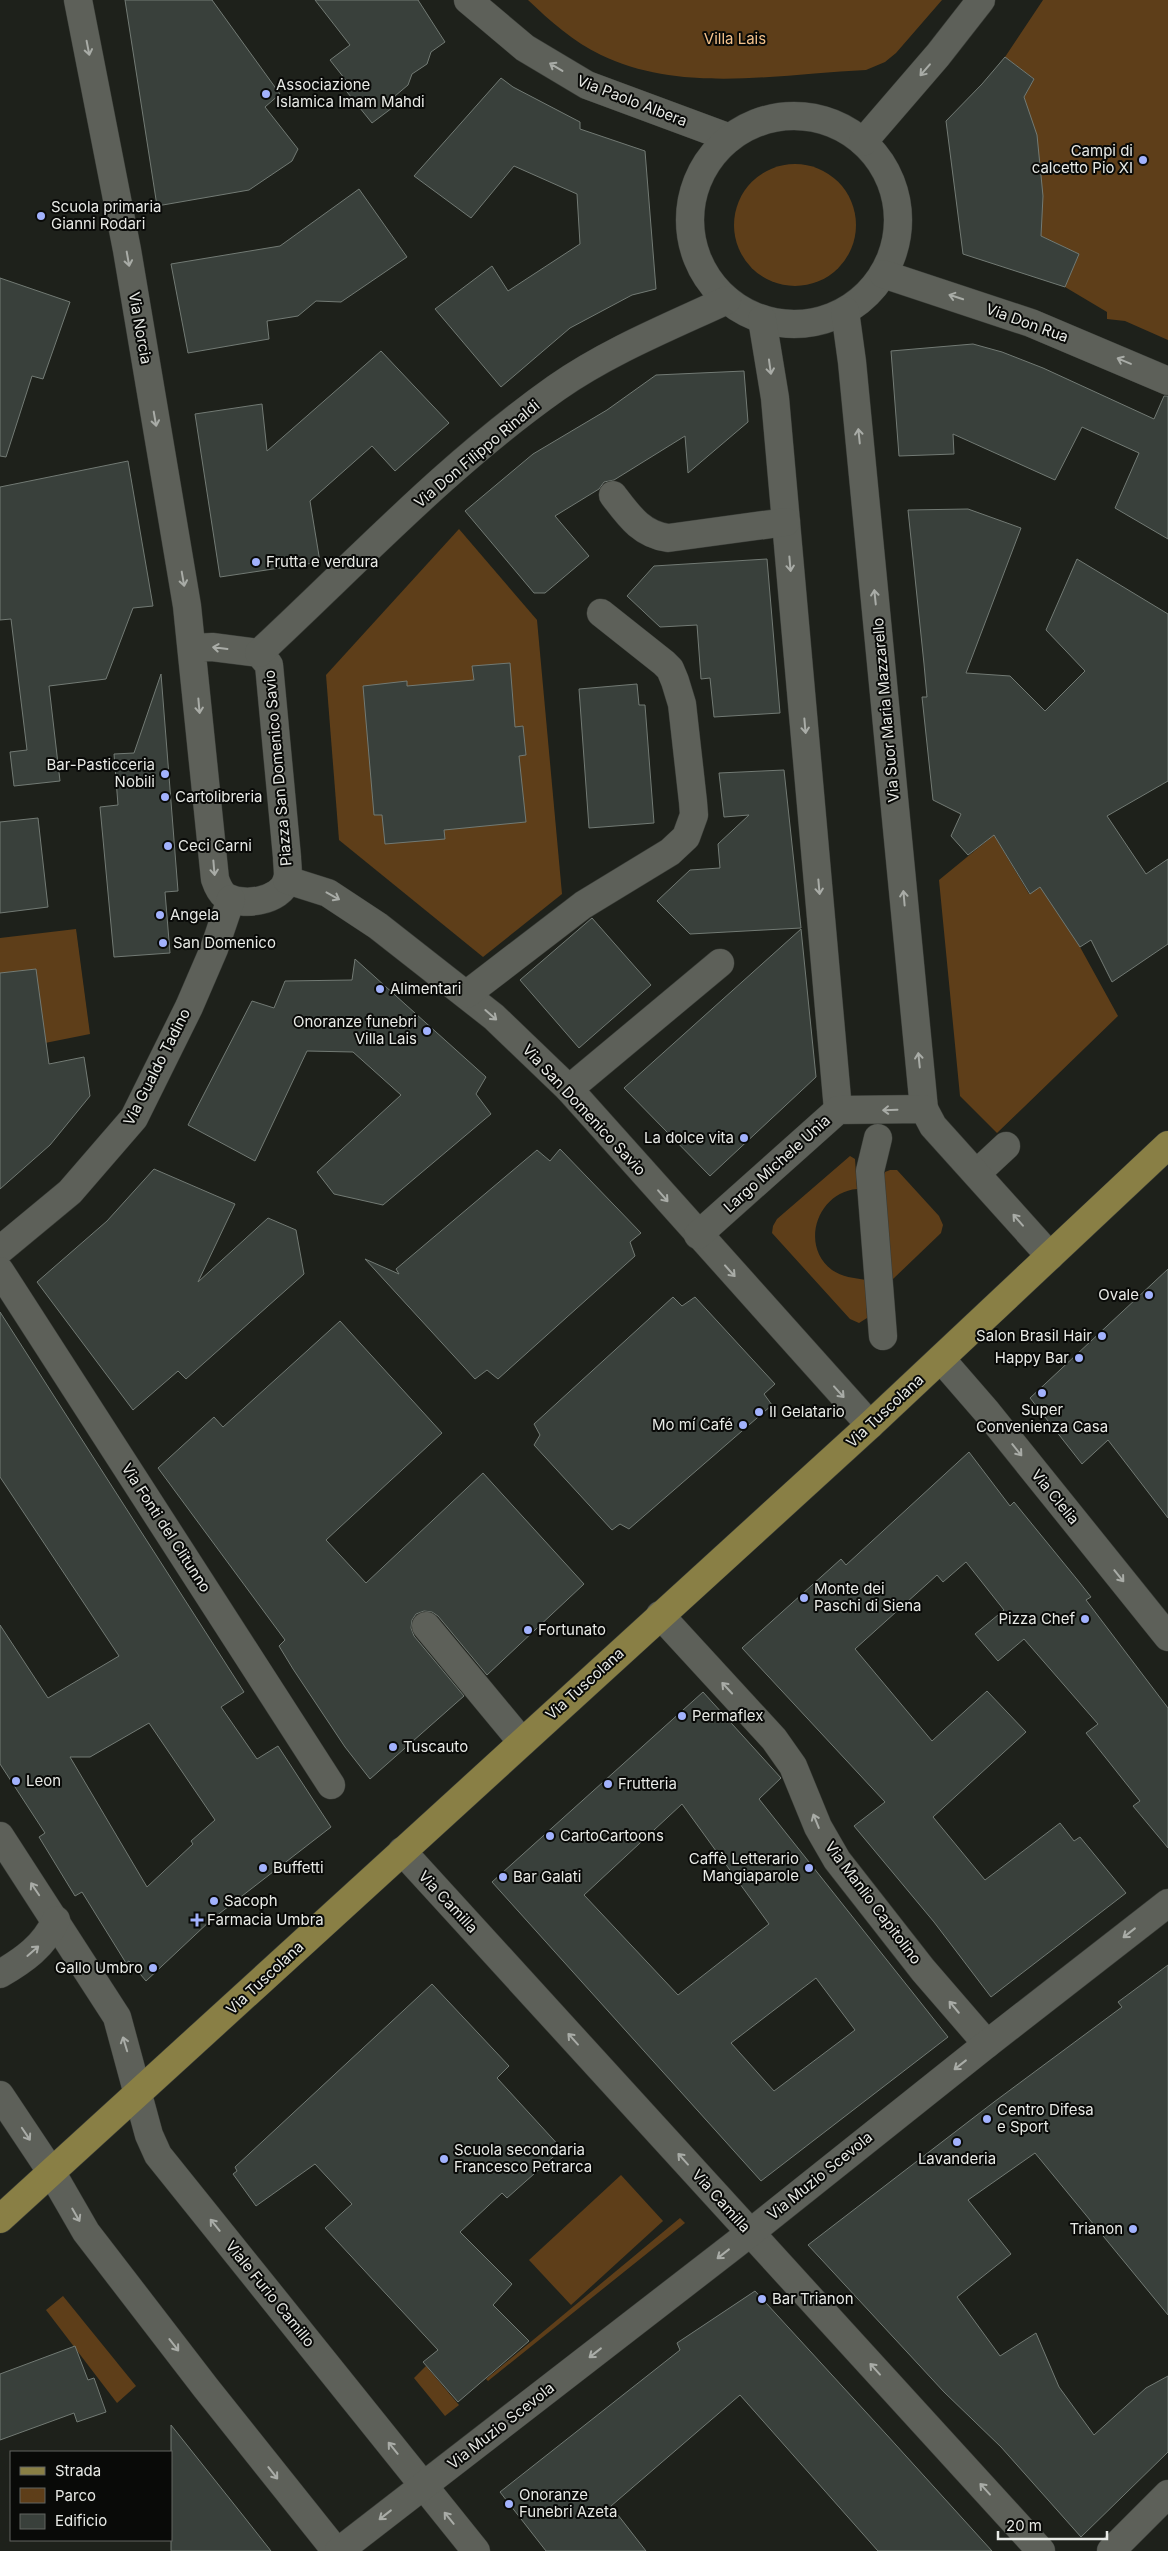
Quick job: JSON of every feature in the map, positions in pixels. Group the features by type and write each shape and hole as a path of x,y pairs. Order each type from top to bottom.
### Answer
{"main road":[{"name":"Via Tuscolana","path":"0,2219 870,1425 1168,1145"}],"street":[{"name":"Via Norcia","path":"78,0 127,250 193,652"},
{"name":"Via Paolo Albera","path":"468,0 525,48 587,86 730,138"},
{"path":"863,142 938,55 980,0"},
{"path":"798,116 835,124 863,142 883,166 892,185 897,207 896,240 883,274 865,296 845,311 823,320 796,324 762,319 744,312 727,300 711,283 700,264 693,244 690,218 698,180 715,152 730,138 760,122 798,116"},
{"name":"Via Don Rua","path":"883,274 1031,323 1168,382"},
{"name":"Via Don Filippo Rinaldi","path":"259,653 421,499 483,445 556,388 636,341 727,300"},
{"name":"Via Suor Maria Mazzarello","path":"845,311 852,362 924,1109"},
{"path":"762,319 775,398 838,1110"},
{"path":"613,495 639,527 658,537 679,538 786,522"},
{"path":"467,994 583,905 674,849 686,837 691,827 694,802 682,704 670,669 601,613"},
{"name":"Piazza San Domenico Savio","path":"193,652 212,647 259,653 268,661 271,672 287,880 280,890 272,896 248,901 231,899"},
{"path":"193,652 215,879 224,895 231,899"},
{"name":"Via San Domenico Savio","path":"287,880 314,887 339,900 378,926 467,994 528,1047 569,1089 698,1235"},
{"name":"Via Gualdo Tadino","path":"0,1250 70,1192 86,1176 134,1118 189,1007 214,950 231,899"},
{"path":"569,1089 720,963"},
{"path":"924,1109 934,1126 1050,1256"},
{"name":"Largo Michele Unia","path":"698,1235 838,1110 924,1109"},
{"path":"878,1138 870,1171 883,1336"},
{"path":"977,1173 1006,1146"},
{"path":"698,1235 870,1425"},
{"name":"Via Fonti del Clitunno","path":"0,1271 331,1785"},
{"name":"Via Clelia","path":"941,1358 987,1412 1168,1637"},
{"name":"Via Manlio Capitolino","path":"660,1615 774,1739 792,1766 818,1827 837,1860 923,1970 987,2044"},
{"path":"426,1626 522,1742"},
{"name":"Viale Furio Camillo","path":"0,1836 56,1920 116,2017 139,2091 149,2135 158,2155 476,2551"},
{"name":"Via Camilla","path":"394,1859 750,2233 1041,2551"},
{"name":"Via Muzio Scevola","path":"423,2486 750,2233 1168,1903"},
{"path":"0,1974 37,1949 56,1920"},
{"path":"0,2094 52,2173 86,2232 206,2388 338,2551 423,2486"},
{"path":"1111,2551 1168,2494"}],"green space":[{"name":"Villa Lais","path":"528,0 942,0 896,53 885,62 866,70 731,79 664,74 632,67 601,55 563,31"},
{"path":"1043,0 1168,0 1168,340 1125,321 1107,319 1107,312 1065,287 1079,254 1041,236 1042,199 1040,166 1034,132 1024,97 1034,79 1005,57"},
{"path":"795,164 819,168 838,182 852,201 856,225 852,249 838,268 819,282 795,286 771,282 752,268 738,249 734,225 738,201 752,182 771,168"},
{"path":"459,529 537,620 562,894 483,957 339,840 326,675"},
{"path":"994,835 1029,894 1040,887 1080,947 1118,1016 997,1133 960,1096 939,880"},
{"path":"76,929 90,1034 0,1052 0,938"},
{"path":"850,1156 855,1159 857,1189 843,1192 832,1199 823,1209 815,1234 816,1247 822,1259 832,1270 844,1276 866,1280 867,1318 859,1323 850,1319 772,1233 777,1219"},
{"path":"897,1170 939,1216 943,1225 941,1233 893,1279 891,1275 883,1178 885,1172"},
{"path":"621,2175 663,2221 571,2305 529,2260"},
{"path":"680,2218 685,2223 488,2381 486,2379"},
{"path":"63,2296 136,2386 117,2403 46,2310"},
{"path":"426,2366 459,2405 445,2416 414,2378"}],"building":[{"path":"125,0 212,0 280,94 265,107 298,149 292,161 249,190 157,206"},
{"path":"315,0 418,0 445,42 431,52 427,64 412,74 408,85 395,96 392,108 372,123 343,87 348,83 330,60 350,45"},
{"path":"1005,57 1034,79 1024,97 1037,135 1043,196 1041,236 1079,254 1065,287 963,254 946,121"},
{"path":"501,78 513,87 580,122 580,129 645,151 656,289 632,295 570,328 501,387 435,309 492,266 508,291 580,244 577,194 514,166 471,218 414,176"},
{"path":"359,189 407,257 341,302 316,301 298,316 267,321 269,339 188,353 171,264 280,246"},
{"path":"0,278 70,302 43,379 32,376 6,457 0,456"},
{"path":"973,344 1002,352 1043,368 1154,419 1164,396 1168,396 1168,539 1115,508 1139,453 1082,427 1055,480 953,434 954,454 899,456 891,351"},
{"path":"381,351 449,423 395,471 372,446 310,501 320,562 220,577 195,414 262,404 267,451"},
{"path":"744,371 748,422 688,473 685,436 614,480 604,482 599,489 555,516 589,556 545,593 534,593 465,511 533,454 607,410 656,375"},
{"path":"128,461 153,606 133,608 106,679 49,686 60,781 14,786 10,752 27,750 11,619 0,620 0,487"},
{"path":"968,509 1021,528 966,673 1010,676 1045,711 1085,671 1046,630 1077,559 1168,614 1168,781 1107,816 1146,874 1168,859 1168,944 1112,982 1091,940 1080,947 1040,887 1030,894 994,835 968,855 951,836 961,814 933,800 922,697 927,697 908,510"},
{"path":"767,559 780,713 714,717 710,678 701,679 697,625 660,627 627,596 654,566"},
{"path":"510,663 515,727 523,726 526,755 519,756 526,822 444,830 445,839 385,844 382,815 374,815 363,686 407,681 407,686 474,680 472,666"},
{"path":"161,674 178,891 165,892 170,953 114,957 100,807 118,805 114,754 134,753"},
{"path":"637,684 639,705 645,705 654,823 589,828 579,689"},
{"path":"784,770 801,928 690,934 657,901 690,870 720,868 718,844 749,815 724,817 719,773"},
{"path":"38,818 48,907 0,913 0,822"},
{"path":"592,918 651,985 579,1048 520,980"},
{"path":"801,929 816,1077 710,1176 624,1088"},
{"path":"355,959 486,1077 476,1094 491,1114 383,1205 334,1194 317,1172 401,1095 353,1052 307,1051 255,1161 188,1125 252,1001 274,1008 285,981 352,980"},
{"path":"36,969 49,1064 84,1057 90,1096 50,1145 0,1189 0,973"},
{"path":"560,1149 641,1233 630,1242 635,1256 498,1379 487,1370 475,1379 365,1259 399,1274 396,1269 537,1150 550,1161"},
{"path":"154,1169 235,1204 198,1282 268,1218 296,1230 304,1274 186,1379 178,1371 133,1410 37,1282 107,1221"},
{"path":"1168,1269 1168,1518 1108,1440 1082,1464 1030,1398"},
{"path":"673,1297 682,1306 695,1297 775,1384 764,1394 772,1405 629,1529 620,1524 612,1530 534,1445 540,1435 534,1424"},
{"path":"0,1312 244,1692 221,1707 257,1759 278,1746 331,1827 211,1920 146,1981 129,1961 126,1963 82,1892 75,1896 39,1837 45,1833 0,1764 0,1625 48,1698 119,1656 0,1477","holes":["149,1723 215,1820 191,1841 193,1844 147,1887 70,1757 90,1757"]},
{"path":"340,1321 442,1433 326,1540 366,1583 483,1473 584,1584 487,1675 438,1616 432,1612 424,1611 416,1614 412,1620 411,1628 414,1636 464,1696 370,1779 345,1747 293,1669 279,1646 285,1640 158,1468 214,1417 223,1427"},
{"path":"969,1452 1010,1506 1014,1502 1091,1597 1086,1600 1168,1708 1168,1848 1133,1806 1140,1801 1086,1733 1098,1724 1024,1639 998,1661 975,1634 1004,1610 966,1562 943,1582 937,1575 855,1649 932,1741 987,1691 1026,1732 933,1817 985,1880 1060,1823 1074,1841 1080,1837 1126,1893 991,1997 934,1922 854,1826 885,1802 742,1648 841,1559 846,1565"},
{"path":"703,1692 781,1778 759,1799 948,2037 761,2181 492,1882","holes":["682,1804 769,1924 678,1995 584,1895","816,1978 855,2030 774,2091 731,2043"]},
{"path":"1168,1965 1168,2315 1035,2153 968,2200 1011,2254 957,2297 1000,2356 1036,2333 1059,2387 1094,2435 1146,2388 1168,2376 1168,2452 1081,2537 1001,2447 944,2392 808,2245 994,2102 1122,2007 1118,2002"},
{"path":"432,1984 509,2066 497,2078 562,2149 507,2198 502,2193 460,2232 512,2284 493,2305 529,2341 458,2402 423,2362 438,2350 325,2228 352,2204 315,2164 256,2206 233,2174 237,2171 235,2167"},
{"path":"755,2291 992,2551 878,2551 740,2395 611,2506 646,2551 546,2551 500,2492 680,2350 677,2343"},
{"path":"75,2346 88,2380 94,2378 106,2412 77,2422 74,2413 0,2440 0,2374"},
{"path":"171,2425 271,2551 171,2551"}],"place":[{"name":"Associazione Islamica Imam Mahdi","path":"266,94"},
{"name":"Campi di calcetto Pio XI","path":"1143,160"},
{"name":"Scuola primaria Gianni Rodari","path":"41,216"},
{"name":"Frutta e verdura","path":"256,562"},
{"name":"Bar-Pasticceria Nobili","path":"165,774"},
{"name":"Cartolibreria","path":"165,797"},
{"name":"Ceci Carni","path":"168,846"},
{"name":"Angela","path":"160,915"},
{"name":"San Domenico","path":"163,943"},
{"name":"Alimentari","path":"380,989"},
{"name":"Onoranze funebri Villa Lais","path":"427,1031"},
{"name":"La dolce vita","path":"744,1138"},
{"name":"Ovale","path":"1149,1295"},
{"name":"Salon Brasil Hair","path":"1102,1336"},
{"name":"Happy Bar","path":"1079,1358"},
{"name":"Super Convenienza Casa","path":"1042,1393"},
{"name":"Il Gelatario","path":"759,1412"},
{"name":"Mo mí Café","path":"743,1425"},
{"name":"Monte dei Paschi di Siena","path":"804,1598"},
{"name":"Pizza Chef","path":"1085,1619"},
{"name":"Fortunato","path":"528,1630"},
{"name":"Permaflex","path":"682,1716"},
{"name":"Tuscauto","path":"393,1747"},
{"name":"Leon","path":"16,1781"},
{"name":"Frutteria","path":"608,1784"},
{"name":"CartoCartoons","path":"550,1836"},
{"name":"Buffetti","path":"263,1868"},
{"name":"Caffè Letterario Mangiaparole","path":"809,1868"},
{"name":"Bar Galati","path":"503,1877"},
{"name":"Sacoph","path":"214,1901"},
{"name":"Farmacia Umbra","path":"197,1920"},
{"name":"Gallo Umbro","path":"153,1968"},
{"name":"Centro Difesa e Sport","path":"987,2119"},
{"name":"Lavanderia","path":"957,2142"},
{"name":"Scuola secondaria Francesco Petrarca","path":"444,2159"},
{"name":"Trianon","path":"1133,2229"},
{"name":"Bar Trianon","path":"762,2299"},
{"name":"Onoranze Funebri Azeta","path":"509,2504"}]}
